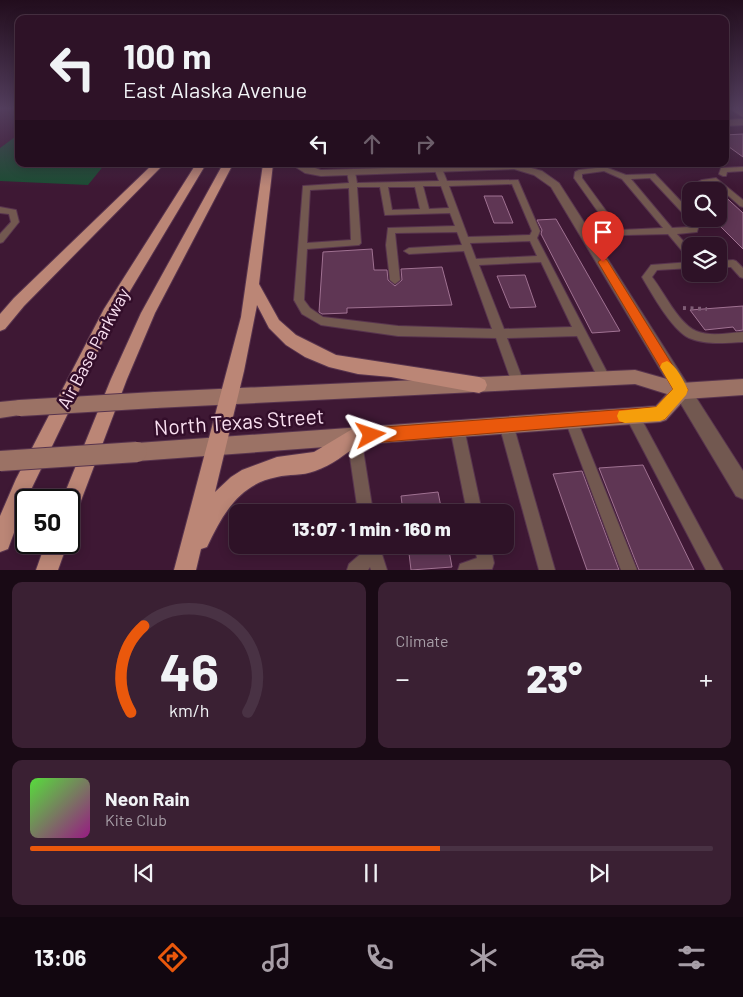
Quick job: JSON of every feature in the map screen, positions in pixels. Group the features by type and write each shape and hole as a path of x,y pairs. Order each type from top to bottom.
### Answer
{"main road":[{"path":"0,325 19,302 156,167"},
{"name":"Air Base Parkway","path":"0,541 28,477 109,313 199,167"},
{"name":"Air Base Parkway","path":"76,489 119,379 148,312 226,167"},
{"path":"185,566 230,396 253,285 268,167"},
{"path":"253,285 274,324 291,340 312,352 335,362 358,367 391,370 479,385"},
{"name":"North Texas Street","path":"0,410 155,400 635,376 681,390 743,387"},
{"name":"North Texas Street","path":"0,461 660,414 681,390"},
{"path":"185,566 221,499 238,482 254,473 277,467 313,463 354,437"},
{"path":"47,570 52,554"}],"street":[{"path":"303,167 315,172 476,167"},
{"path":"520,167 538,173 555,185 743,489"}],"lane":[{"path":"438,168 518,383"},
{"path":"618,233 578,178 579,172 605,169 625,177 652,176 682,208"},
{"path":"723,174 724,170 743,169"},
{"path":"303,246 356,243 351,172"},
{"path":"625,177 682,245"},
{"path":"702,182 716,180 718,182"},
{"path":"580,331 500,334 398,331 321,322 306,312 299,300 306,188 515,182 536,231 533,238 604,378"},
{"path":"418,184 425,211"},
{"path":"384,185 388,213 454,210"},
{"path":"727,190 743,204"},
{"path":"0,210 13,212 15,222 0,240"},
{"path":"586,234 694,230 695,227"},
{"path":"395,280 390,245 391,230 461,229"},
{"path":"409,251 533,238"},
{"path":"473,262 544,260"},
{"path":"727,263 732,263 743,274"},
{"path":"682,265 654,267 648,277 687,331 700,336 743,337"},
{"path":"632,415 715,570"},
{"path":"571,420 630,570"},
{"path":"506,424 548,570"},
{"path":"457,428 473,504"},
{"path":"354,437 365,504"},
{"path":"355,570 369,554"},
{"path":"373,554 378,570"},
{"path":"466,570 486,564 484,554"}],"green space":[{"path":"15,137 15,167 103,167 88,185 0,181 0,148"}],"building":[{"path":"729,135 743,135 743,157 729,147"},
{"path":"484,196 502,196 513,223 494,223"},
{"path":"727,198 743,213 743,249 721,227 727,227"},
{"path":"556,219 620,331 592,333 541,234 542,230 537,220"},
{"path":"372,249 374,270 387,270 388,280 395,286 402,280 401,269 442,267 452,305 347,308 347,313 322,314 319,312 323,252"},
{"path":"525,275 536,307 510,308 497,276"},
{"path":"743,306 743,330 736,331 733,327 705,330 690,310"},
{"path":"643,465 694,570 639,570 599,468"},
{"path":"582,471 619,570 587,570 553,474"},
{"path":"438,492 440,504 402,504 401,496"},
{"path":"409,554 450,554 452,567 411,570"}],"slow traffic":[{"path":"625,416 660,414 681,390 667,367"}],"route":[{"path":"371,435 660,414 681,390 603,262"}]}
